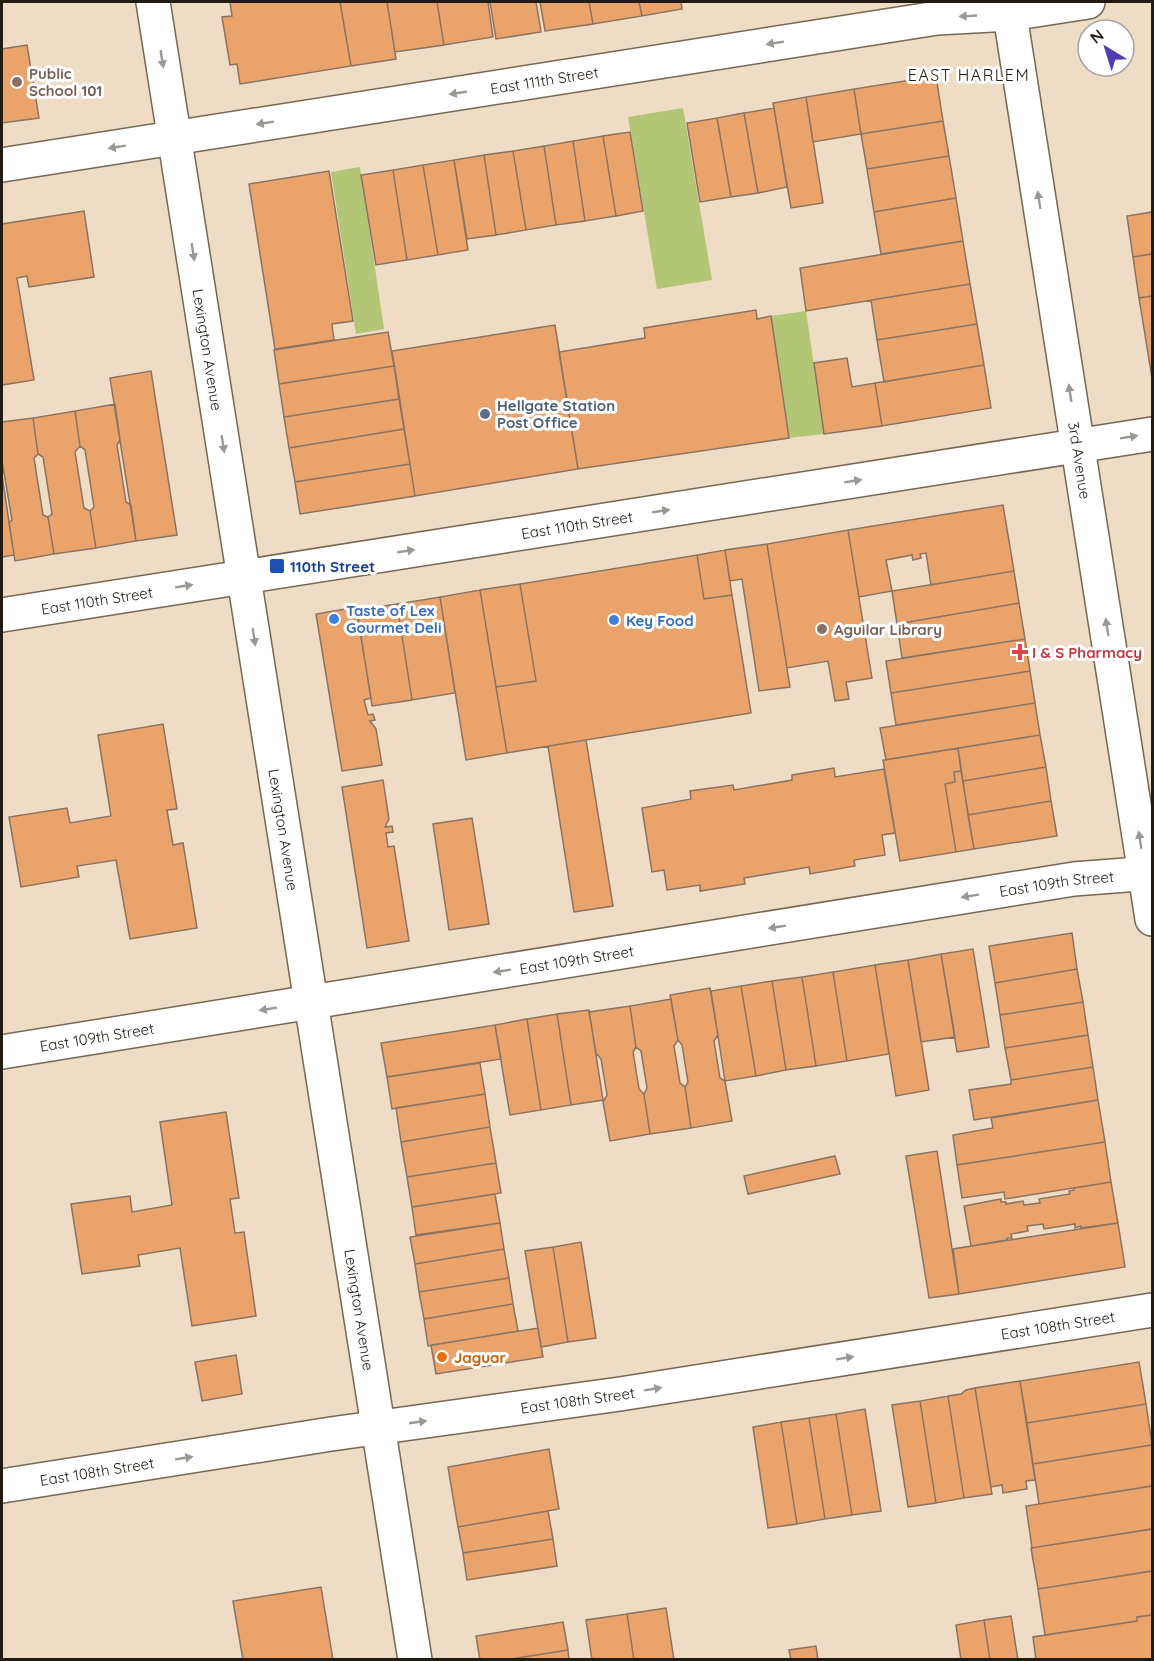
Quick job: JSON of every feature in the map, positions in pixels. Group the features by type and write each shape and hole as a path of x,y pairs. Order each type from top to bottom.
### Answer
{"street":[{"name":"Lexington Avenue","path":"153,2 415,1659"},
{"name":"East 111th Street","path":"2,165 936,18 1009,8 1088,2"},
{"name":"3rd Avenue","path":"1009,8 1149,874 1152,919"},
{"name":"East 110th Street","path":"2,615 1152,434"},
{"name":"East 109th Street","path":"2,1052 1062,881 1149,874"},
{"name":"East 108th Street","path":"2,1486 378,1428 620,1394 1152,1310"}],"green space":[{"path":"683,108 712,280 657,289 628,117"},
{"path":"360,167 384,329 356,334 331,172"},
{"path":"806,311 824,434 789,438 771,316"}],"building":[{"path":"230,2 340,2 351,66 240,84 237,64 230,65 222,17 232,16"},
{"path":"340,2 387,2 396,59 351,66"},
{"path":"387,2 437,2 444,45 395,52"},
{"path":"437,2 488,2 493,37 444,45"},
{"path":"490,2 536,2 541,32 496,39"},
{"path":"540,2 589,2 593,24 545,31"},
{"path":"589,2 639,2 642,16 593,24"},
{"path":"639,2 681,2 682,9 642,16"},
{"name":"Public School 101","path":"27,45 39,118 2,123 2,49"},
{"path":"936,76 943,121 861,134 854,89"},
{"path":"854,89 861,134 813,142 806,97"},
{"path":"806,97 823,203 791,208 773,103"},
{"path":"774,108 787,187 758,193 744,113"},
{"path":"744,113 758,193 731,197 717,118"},
{"path":"717,118 731,197 700,202 687,123"},
{"path":"943,121 949,156 867,169 861,134"},
{"path":"630,132 643,211 616,216 603,136"},
{"path":"603,136 616,216 585,221 573,141"},
{"path":"573,141 585,221 556,225 544,146"},
{"path":"544,146 556,225 526,230 513,151"},
{"path":"513,151 526,230 496,235 484,155"},
{"path":"484,155 496,235 467,239 454,160"},
{"path":"949,156 956,198 874,212 867,169"},
{"path":"454,160 468,250 438,255 423,165"},
{"path":"423,165 438,255 407,260 393,170"},
{"path":"393,170 407,260 376,265 361,175"},
{"path":"329,171 353,321 332,324 334,340 275,349 249,184"},
{"path":"956,198 963,241 881,254 874,212"},
{"path":"84,211 94,277 29,287 27,276 17,278 34,380 2,385 2,224"},
{"path":"1152,212 1152,254 1133,257 1127,216"},
{"path":"963,241 970,284 806,311 800,268"},
{"path":"1152,254 1152,296 1139,298 1133,257"},
{"path":"970,284 977,324 877,340 871,300"},
{"path":"1152,296 1152,378 1139,298"},
{"path":"756,310 757,319 771,316 789,438 578,469 559,352 645,338 644,328"},
{"path":"977,324 984,365 884,382 877,340"},
{"name":"Hellgate Station Post Office","path":"555,325 578,469 415,496 392,351"},
{"path":"388,332 394,366 279,384 274,350"},
{"path":"847,358 852,387 875,383 882,426 824,434 814,363"},
{"path":"984,365 991,408 882,426 875,383"},
{"path":"394,366 399,399 284,417 279,384"},
{"path":"151,371 177,535 136,541 110,378"},
{"path":"399,399 404,429 289,448 284,417"},
{"path":"115,404 120,440 117,445 126,502 131,505 136,541 96,548 90,511 94,507 85,450 80,446 75,411"},
{"path":"75,411 80,446 75,452 84,508 90,511 96,548 54,554 48,517 52,514 43,457 38,454 33,418"},
{"path":"33,418 38,454 34,458 43,515 48,517 54,554 15,561 9,523 12,520 2,461 2,422"},
{"path":"404,429 410,464 295,482 289,448"},
{"path":"410,464 415,496 300,514 295,482"},
{"path":"2,475 14,555 2,557"},
{"path":"1003,505 1014,571 931,585 926,553 920,554 921,558 913,560 912,555 886,560 892,591 859,597 848,530"},
{"name":"Aguilar Library","path":"848,530 872,678 846,682 849,699 835,701 828,661 787,668 767,544"},
{"path":"767,544 790,687 759,691 742,579 730,581 725,550"},
{"path":"725,550 732,595 704,599 697,555"},
{"path":"697,555 704,599 732,595 751,713 507,753 496,687 536,681 520,584"},
{"path":"1014,571 1019,603 897,624 892,591"},
{"path":"520,584 536,681 496,687 480,590"},
{"path":"480,590 507,753 466,760 440,597"},
{"path":"440,597 455,693 412,700 397,604"},
{"path":"1019,603 1025,639 902,658 897,624"},
{"path":"397,604 412,700 372,706 357,610"},
{"path":"356,607 371,698 364,700 368,715 373,714 375,720 370,721 376,729 382,765 342,771 316,614"},
{"path":"1025,639 1030,671 891,693 886,661"},
{"path":"1030,671 1035,703 896,725 891,693"},
{"path":"1035,703 1040,735 886,760 880,728"},
{"path":"163,724 177,809 167,810 173,845 183,843 197,928 130,939 116,860 77,866 79,877 21,887 9,817 67,808 70,823 111,816 98,735"},
{"path":"1040,735 1046,767 963,781 958,748"},
{"path":"586,740 613,906 574,912 548,746"},
{"path":"958,748 961,771 954,772 955,782 945,784 956,852 900,861 883,760"},
{"path":"1046,767 1051,801 968,815 963,781"},
{"path":"834,768 835,777 884,769 895,833 882,835 885,855 854,860 855,866 810,874 809,867 744,878 745,884 700,891 700,885 667,890 664,870 652,872 642,808 691,799 690,791 733,785 734,790 792,780 792,775"},
{"path":"961,771 974,849 956,852 945,784 955,782 954,772"},
{"path":"383,780 389,819 385,827 392,826 393,832 386,833 388,847 394,846 409,941 367,948 342,787"},
{"path":"1051,801 1057,836 974,849 968,815"},
{"path":"472,818 489,924 449,930 433,824"},
{"path":"1072,933 1077,969 995,983 989,946"},
{"path":"973,949 989,1047 957,1052 941,954"},
{"path":"941,954 955,1037 921,1042 908,960"},
{"path":"908,960 929,1090 896,1096 875,965"},
{"path":"875,965 889,1054 847,1061 833,972"},
{"path":"1077,969 1083,1002 1000,1015 995,983"},
{"path":"833,972 847,1061 816,1066 802,977"},
{"path":"802,977 816,1066 786,1070 772,981"},
{"path":"772,981 786,1070 756,1076 741,986"},
{"path":"741,986 756,1076 725,1081 711,991"},
{"path":"710,988 718,1035 714,1041 720,1078 725,1081 732,1121 691,1128 685,1087 688,1082 670,995"},
{"path":"671,999 678,1040 674,1046 680,1083 685,1087 691,1128 650,1134 644,1094 647,1088 641,1051 636,1047 630,1006"},
{"path":"1083,1002 1088,1035 1005,1048 1000,1015"},
{"path":"630,1006 636,1047 633,1052 639,1089 644,1094 650,1134 610,1141 603,1102 607,1095 601,1059 596,1053 589,1012"},
{"path":"589,1010 603,1100 571,1105 557,1014"},
{"path":"557,1014 571,1105 541,1110 527,1019"},
{"path":"527,1019 541,1110 510,1115 495,1025"},
{"path":"495,1025 501,1059 387,1077 381,1043"},
{"path":"1088,1035 1093,1067 1011,1080 1005,1048"},
{"path":"480,1063 485,1094 392,1109 387,1077"},
{"path":"1093,1067 1098,1100 974,1120 969,1090 1011,1084 1011,1080"},
{"path":"485,1094 490,1127 401,1142 396,1108"},
{"path":"1098,1100 1105,1142 957,1165 953,1135 993,1128 991,1118"},
{"path":"226,1112 239,1198 230,1199 235,1233 244,1232 256,1316 192,1326 180,1248 138,1255 140,1266 82,1274 71,1204 130,1196 132,1212 172,1205 160,1122"},
{"path":"490,1127 496,1163 407,1177 401,1142"},
{"path":"1105,1142 1111,1182 1005,1199 1004,1192 962,1198 957,1165"},
{"path":"937,1151 959,1294 929,1298 906,1156"},
{"path":"835,1156 840,1174 748,1194 744,1176"},
{"path":"496,1163 501,1193 412,1207 407,1177"},
{"path":"1111,1182 1118,1223 1081,1228 1081,1226 1075,1228 1075,1224 1044,1229 1043,1224 1027,1226 1028,1231 1011,1234 1012,1238 1007,1238 1007,1240 971,1246 964,1206 1001,1199 1001,1202 1006,1202 1006,1204 1023,1201 1024,1205 1040,1203 1039,1199 1070,1194 1069,1191 1074,1188"},
{"path":"495,1194 500,1223 416,1235 412,1207"},
{"path":"500,1223 504,1249 415,1264 410,1237"},
{"path":"1118,1223 1125,1267 959,1294 953,1249"},
{"path":"581,1242 596,1338 568,1342 553,1247"},
{"path":"553,1247 568,1342 541,1347 525,1251"},
{"path":"504,1249 509,1278 419,1292 415,1264"},
{"path":"509,1278 513,1304 424,1319 419,1292"},
{"path":"513,1304 518,1331 428,1346 424,1319"},
{"path":"538,1328 543,1357 436,1374 431,1345"},
{"path":"236,1355 242,1394 202,1401 195,1362"},
{"path":"1139,1362 1146,1404 1027,1423 1020,1381"},
{"path":"1020,1381 1035,1480 1026,1481 1027,1489 1003,1493 1002,1485 991,1487 975,1388"},
{"path":"975,1388 992,1494 964,1498 948,1396"},
{"path":"948,1396 964,1498 936,1503 920,1401"},
{"path":"920,1401 936,1503 908,1507 892,1405"},
{"path":"1146,1404 1152,1445 1033,1464 1027,1423"},
{"path":"865,1409 881,1511 852,1515 836,1414"},
{"path":"836,1414 852,1515 825,1519 809,1418"},
{"path":"809,1418 825,1519 797,1524 781,1422"},
{"path":"781,1422 797,1524 768,1528 753,1427"},
{"path":"1152,1445 1152,1486 1039,1504 1033,1464"},
{"path":"549,1449 559,1509 458,1527 448,1467"},
{"path":"1152,1486 1152,1529 1032,1548 1026,1506"},
{"path":"548,1511 553,1539 463,1553 458,1527"},
{"path":"1152,1529 1152,1571 1038,1589 1031,1548"},
{"path":"553,1539 557,1566 467,1580 463,1553"},
{"path":"1152,1571 1152,1615 1137,1617 1137,1621 1045,1635 1038,1589"},
{"path":"321,1587 333,1660 243,1660 233,1601"},
{"path":"666,1608 674,1660 634,1660 627,1614"},
{"path":"627,1614 634,1660 592,1660 586,1620"},
{"path":"1152,1615 1152,1660 1036,1660 1033,1637 1137,1621 1137,1617"},
{"path":"1011,1616 1018,1660 990,1660 984,1620"},
{"path":"984,1620 990,1660 961,1660 956,1625"},
{"path":"563,1622 568,1650 505,1660 480,1660 476,1636"},
{"path":"816,1646 818,1660 791,1660 789,1650"},
{"path":"568,1650 569,1660 505,1660"}],"place":[{"name":"Public School 101","path":"17,82"},
{"name":"Hellgate Station Post Office","path":"485,414"},
{"name":"110th Street","path":"277,566"},
{"name":"Taste of Lex Gourmet Deli","path":"334,619"},
{"name":"Key Food","path":"614,620"},
{"name":"Aguilar Library","path":"822,629"},
{"name":"I & S Pharmacy","path":"1020,652"},
{"name":"Jaguar","path":"442,1357"}],"district":[{"name":"EAST HARLEM","path":"969,75"}]}
